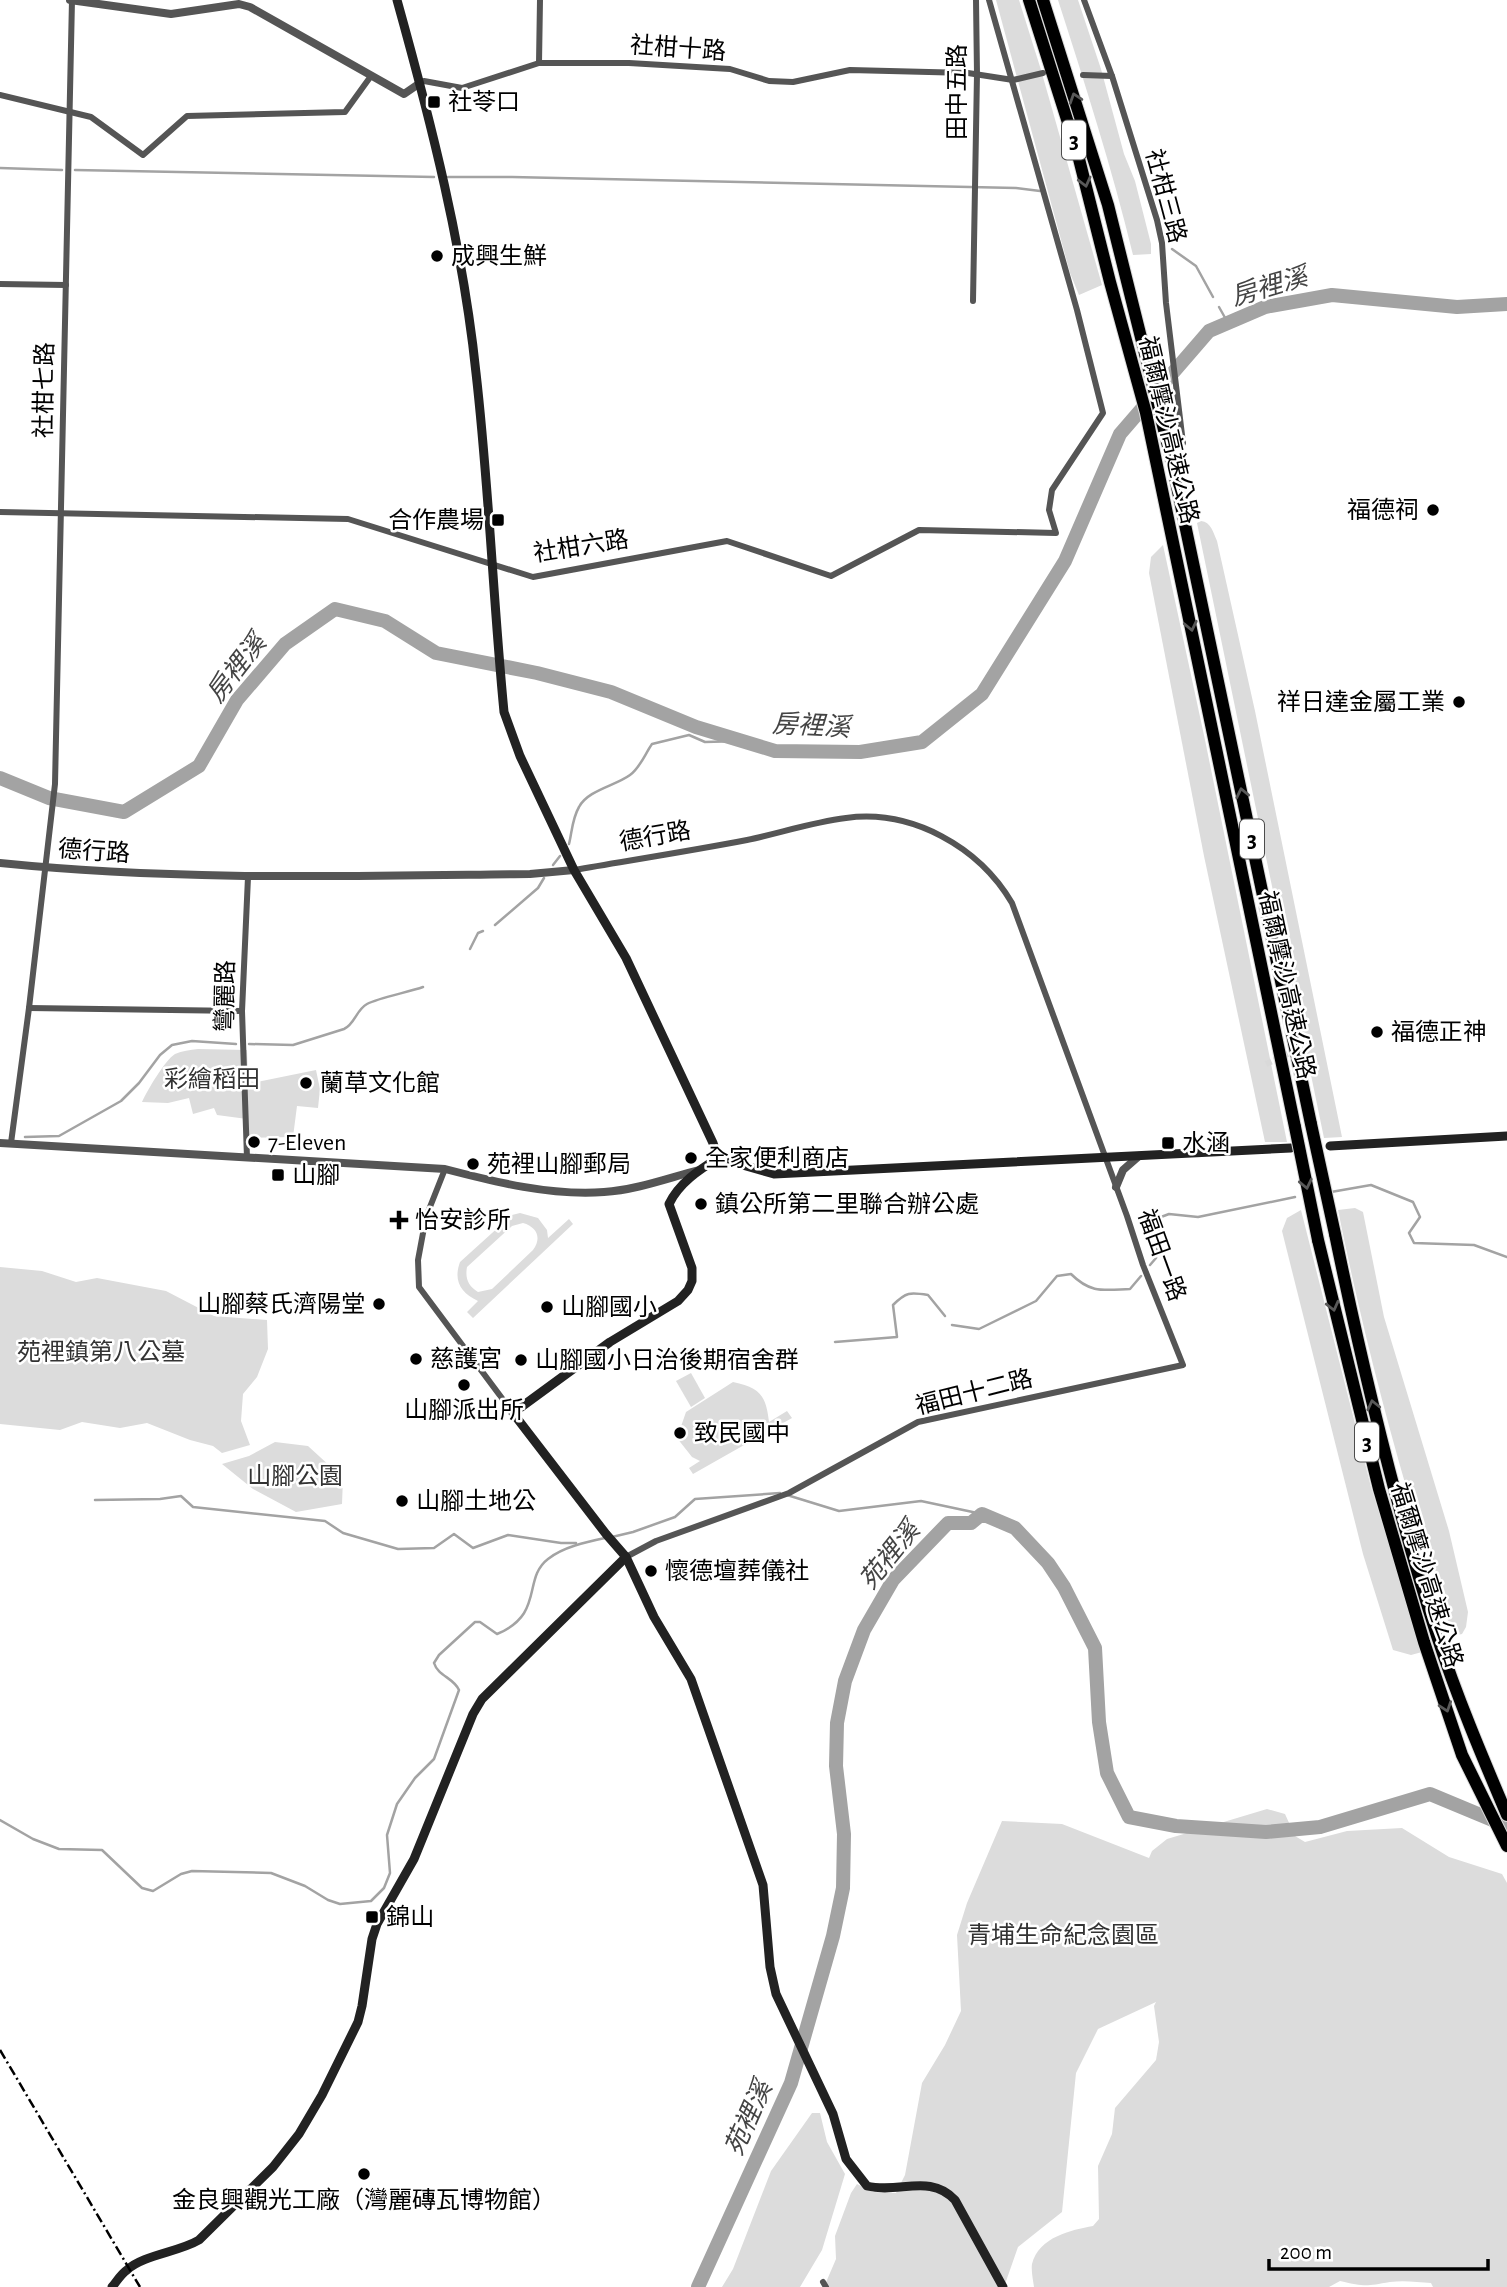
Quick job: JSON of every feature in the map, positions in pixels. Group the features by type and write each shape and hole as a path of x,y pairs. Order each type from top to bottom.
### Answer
{"highway":[{"name":"福爾摩沙高速公路","path":"1029,0 1077,150 1146,413 1318,1240 1379,1489 1424,1642 1462,1755 1507,1846"},
{"name":"福爾摩沙高速公路","path":"1043,0 1090,145 1128,281 1192,553 1311,1124 1393,1487 1437,1636 1474,1738 1507,1815"}],"main road":[{"path":"397,0 420,83 462,277 476,372 504,712 520,756 574,870 626,958 718,1158"},
{"path":"1330,1146 1507,1136"},
{"path":"1003,2287 948,2192 925,2185 876,2188 867,2186 846,2160 833,2114 776,1994 763,1885 691,1679 654,1617 626,1557 513,1413 610,1342 678,1301 688,1290 692,1282 692,1268 669,1204 675,1193 699,1170 718,1158 774,1174 1291,1148"},
{"path":"112,2287 127,2269 137,2263 189,2246 200,2239 273,2167 299,2134 322,2095 358,2021 377,1924 414,1859 472,1714 482,1699 626,1557"}],"street":[{"path":"71,0 171,14 239,5 250,6 404,94 420,83"},
{"name":"社柑七路","path":"11,1143 55,780 71,0"},
{"path":"539,63 540,0"},
{"name":"田中五路","path":"973,301 976,0"},
{"path":"989,0 1013,80 1043,73"},
{"name":"社柑三路","path":"1084,0 1112,76 1157,220 1162,243 1183,443"},
{"name":"社柑十路","path":"420,83 461,88 539,63 629,62 730,69 769,81 793,82 850,70 977,74 1013,80"},
{"path":"1083,75 1112,76"},
{"path":"0,95 90,117 144,155 187,116 345,112 371,76"},
{"name":"社柑六路","path":"0,512 348,519 533,577 727,541 831,576 919,530 1056,533 1049,510 1052,490 1103,413 1013,80"},
{"path":"0,284 66,285"},
{"name":"德行路","path":"0,863 92,872 248,877 530,874 574,870 746,840 848,817 893,817 937,832 962,849 990,872 1012,903 1105,1157"},
{"name":"彎麗路","path":"247,1158 242,1011 248,877"},
{"path":"29,1008 242,1011"},
{"path":"0,1143 445,1169 500,1183 565,1191 602,1192 699,1170"},
{"path":"1116,1187 1124,1170 1139,1156"},
{"name":"福田一路","path":"1105,1157 1143,1265 1183,1366"},
{"path":"445,1169 426,1217 418,1260 419,1287 513,1413"},
{"name":"福田十二路","path":"626,1557 656,1541 788,1493 918,1422 1183,1366"}],"green space":[{"path":"996,0 1019,0 1102,285 1079,295 1070,273"},
{"path":"1058,0 1078,0 1101,69 1124,154 1135,181 1151,244 1151,254 1133,255 1107,158"},
{"path":"1201,521 1209,525 1217,541 1255,711 1342,1137 1324,1138 1197,523"},
{"path":"1163,545 1287,1142 1265,1142 1204,856 1149,573 1151,557"},
{"name":"彩繪稻田","path":"198,1049 247,1050 248,1081 257,1082 316,1070 320,1089 318,1108 297,1106 293,1137 247,1138 247,1119 217,1115 214,1108 193,1114 189,1098 168,1103 142,1102 171,1057 180,1052"},
{"path":"1355,1208 1363,1212 1384,1317 1449,1531 1468,1612 1462,1634 1453,1636 1419,1531 1375,1371 1338,1210"},
{"path":"1301,1210 1371,1487 1422,1652 1411,1655 1393,1650 1363,1554 1282,1231 1287,1218"},
{"path":"520,1213 538,1218 547,1230 548,1238 569,1219 573,1224 473,1318 467,1312 478,1301 460,1286 457,1275 460,1262 512,1215","holes":["523,1223 537,1234 533,1250 492,1289 478,1292 475,1290 468,1281 467,1267 512,1226"]},
{"name":"苑裡鎮第八公墓","path":"0,1267 42,1271 76,1282 97,1278 166,1291 214,1316 267,1320 268,1349 257,1377 243,1394 241,1421 250,1445 222,1453 213,1446 147,1423 120,1428 82,1422 60,1430 0,1424"},
{"path":"691,1373 705,1398 691,1407 676,1381"},
{"path":"733,1382 750,1387 760,1394 766,1405 769,1422 787,1411 792,1418 693,1474 689,1468 700,1461 692,1457 677,1438 686,1412"},
{"name":"山腳公園","path":"275,1442 308,1446 343,1478 342,1504 296,1512 253,1489 222,1464 249,1456"},
{"name":"青埔生命紀念園區","path":"1267,1809 1285,1814 1295,1836 1305,1842 1347,1831 1402,1828 1449,1857 1502,1874 1507,1883 1507,2287 1433,2287 1431,2283 1405,2281 1366,2285 1340,2281 1329,2287 1034,2287 1032,2264 1041,2247 1057,2236 1093,2226 1099,2219 1098,2166 1112,2134 1115,2108 1156,2060 1159,2042 1154,2006 1156,2002 1098,2029 1076,2073 1062,2212 1018,2247 1004,2287 824,2287 836,2259 835,2236 857,2184 873,2192 896,2193 905,2175 922,2083 945,2045 961,2011 957,1935 967,1903 1002,1821 1062,1824 1149,1858 1152,1851 1167,1839"},
{"path":"812,2113 820,2113 827,2142 845,2174 822,2250 800,2287 722,2287 733,2269 771,2171"}],"waterway":[{"path":"0,168 62,170"},
{"path":"75,170 434,177"},
{"path":"448,177 1016,188 1040,191"},
{"path":"1172,249 1196,266 1213,297"},
{"name":"房裡溪","path":"0,778 49,798 124,812 199,766 237,700 285,644 335,609 385,621 436,653 537,673 611,692 696,727 775,751 860,752 922,742 982,694 1065,561 1120,434 1209,331 1265,307 1332,295 1457,307 1507,304"},
{"path":"1219,307 1228,323"},
{"path":"569,844 575,816 583,801 634,772 652,744 689,735 705,742 741,741"},
{"path":"553,865 560,856"},
{"path":"495,925 538,888 544,878"},
{"path":"470,949 478,933 483,931"},
{"path":"249,1044 293,1045 344,1029 367,1004 423,987"},
{"path":"25,1137 59,1136 121,1101 160,1055 172,1045 192,1041 236,1044"},
{"path":"1331,1192 1371,1185 1413,1202 1420,1217 1409,1233 1414,1243 1474,1245 1507,1257"},
{"path":"1150,1265 1156,1258 1161,1217 1169,1214 1198,1217 1295,1197"},
{"path":"952,1325 979,1329 1036,1301 1057,1276 1071,1274 1085,1285 1105,1290 1130,1289 1141,1276"},
{"path":"835,1342 897,1337 893,1305 909,1294 928,1295 945,1316"},
{"path":"612,1537 675,1517 695,1499 780,1493"},
{"path":"787,1495 839,1511 921,1501 982,1514"},
{"path":"95,1500 181,1496 193,1507 325,1521 343,1533 398,1549 434,1548 454,1534 473,1548 508,1535 576,1543"},
{"name":"苑裡溪","path":"698,2287 791,2083 833,1936 843,1888 844,1834 836,1766 837,1723 845,1681 864,1630 893,1580 948,1523 971,1523 982,1514 1015,1528 1048,1563 1064,1587 1095,1648 1099,1722 1107,1773 1129,1817 1176,1826 1266,1832 1320,1827 1430,1794 1507,1826"},
{"path":"0,1820 33,1839 59,1849 102,1850 142,1888 153,1891 181,1874 192,1871 271,1873 340,1904 371,1901 384,1888 390,1873 387,1835 397,1804 415,1778 434,1759 459,1690 436,1667 434,1663 439,1655 475,1622 480,1622 497,1634 512,1626 522,1617 540,1567 548,1559 568,1548 605,1538"}],"tunnel":[{"path":"1266,1064 1309,1044"}],"railway":[{"path":"0,2050 140,2287"}],"place":[{"name":"社苓口","path":"434,102"},
{"name":"成興生鮮","path":"437,256"},
{"name":"福德祠","path":"1433,510"},
{"name":"合作農場","path":"498,520"},
{"name":"祥日達金屬工業","path":"1459,702"},
{"name":"福德正神","path":"1377,1032"},
{"name":"蘭草文化館","path":"306,1083"},
{"name":"7-Eleven","path":"254,1142"},
{"name":"水涵","path":"1168,1143"},
{"name":"全家便利商店","path":"691,1158"},
{"name":"苑裡山腳郵局","path":"473,1164"},
{"name":"山腳","path":"278,1175"},
{"name":"鎮公所第二里聯合辦公處","path":"701,1204"},
{"name":"怡安診所","path":"399,1220"},
{"name":"山腳蔡氏濟陽堂","path":"379,1304"},
{"name":"山腳國小","path":"547,1307"},
{"name":"慈護宮","path":"416,1359"},
{"name":"山腳國小日治後期宿舍群","path":"521,1360"},
{"name":"山腳派出所","path":"464,1385"},
{"name":"致民國中","path":"680,1433"},
{"name":"山腳土地公","path":"402,1501"},
{"name":"懷德壇葬儀社","path":"651,1571"},
{"name":"錦山","path":"372,1917"},
{"name":"金良興觀光工廠（灣麗磚瓦博物館）","path":"364,2174"}]}
